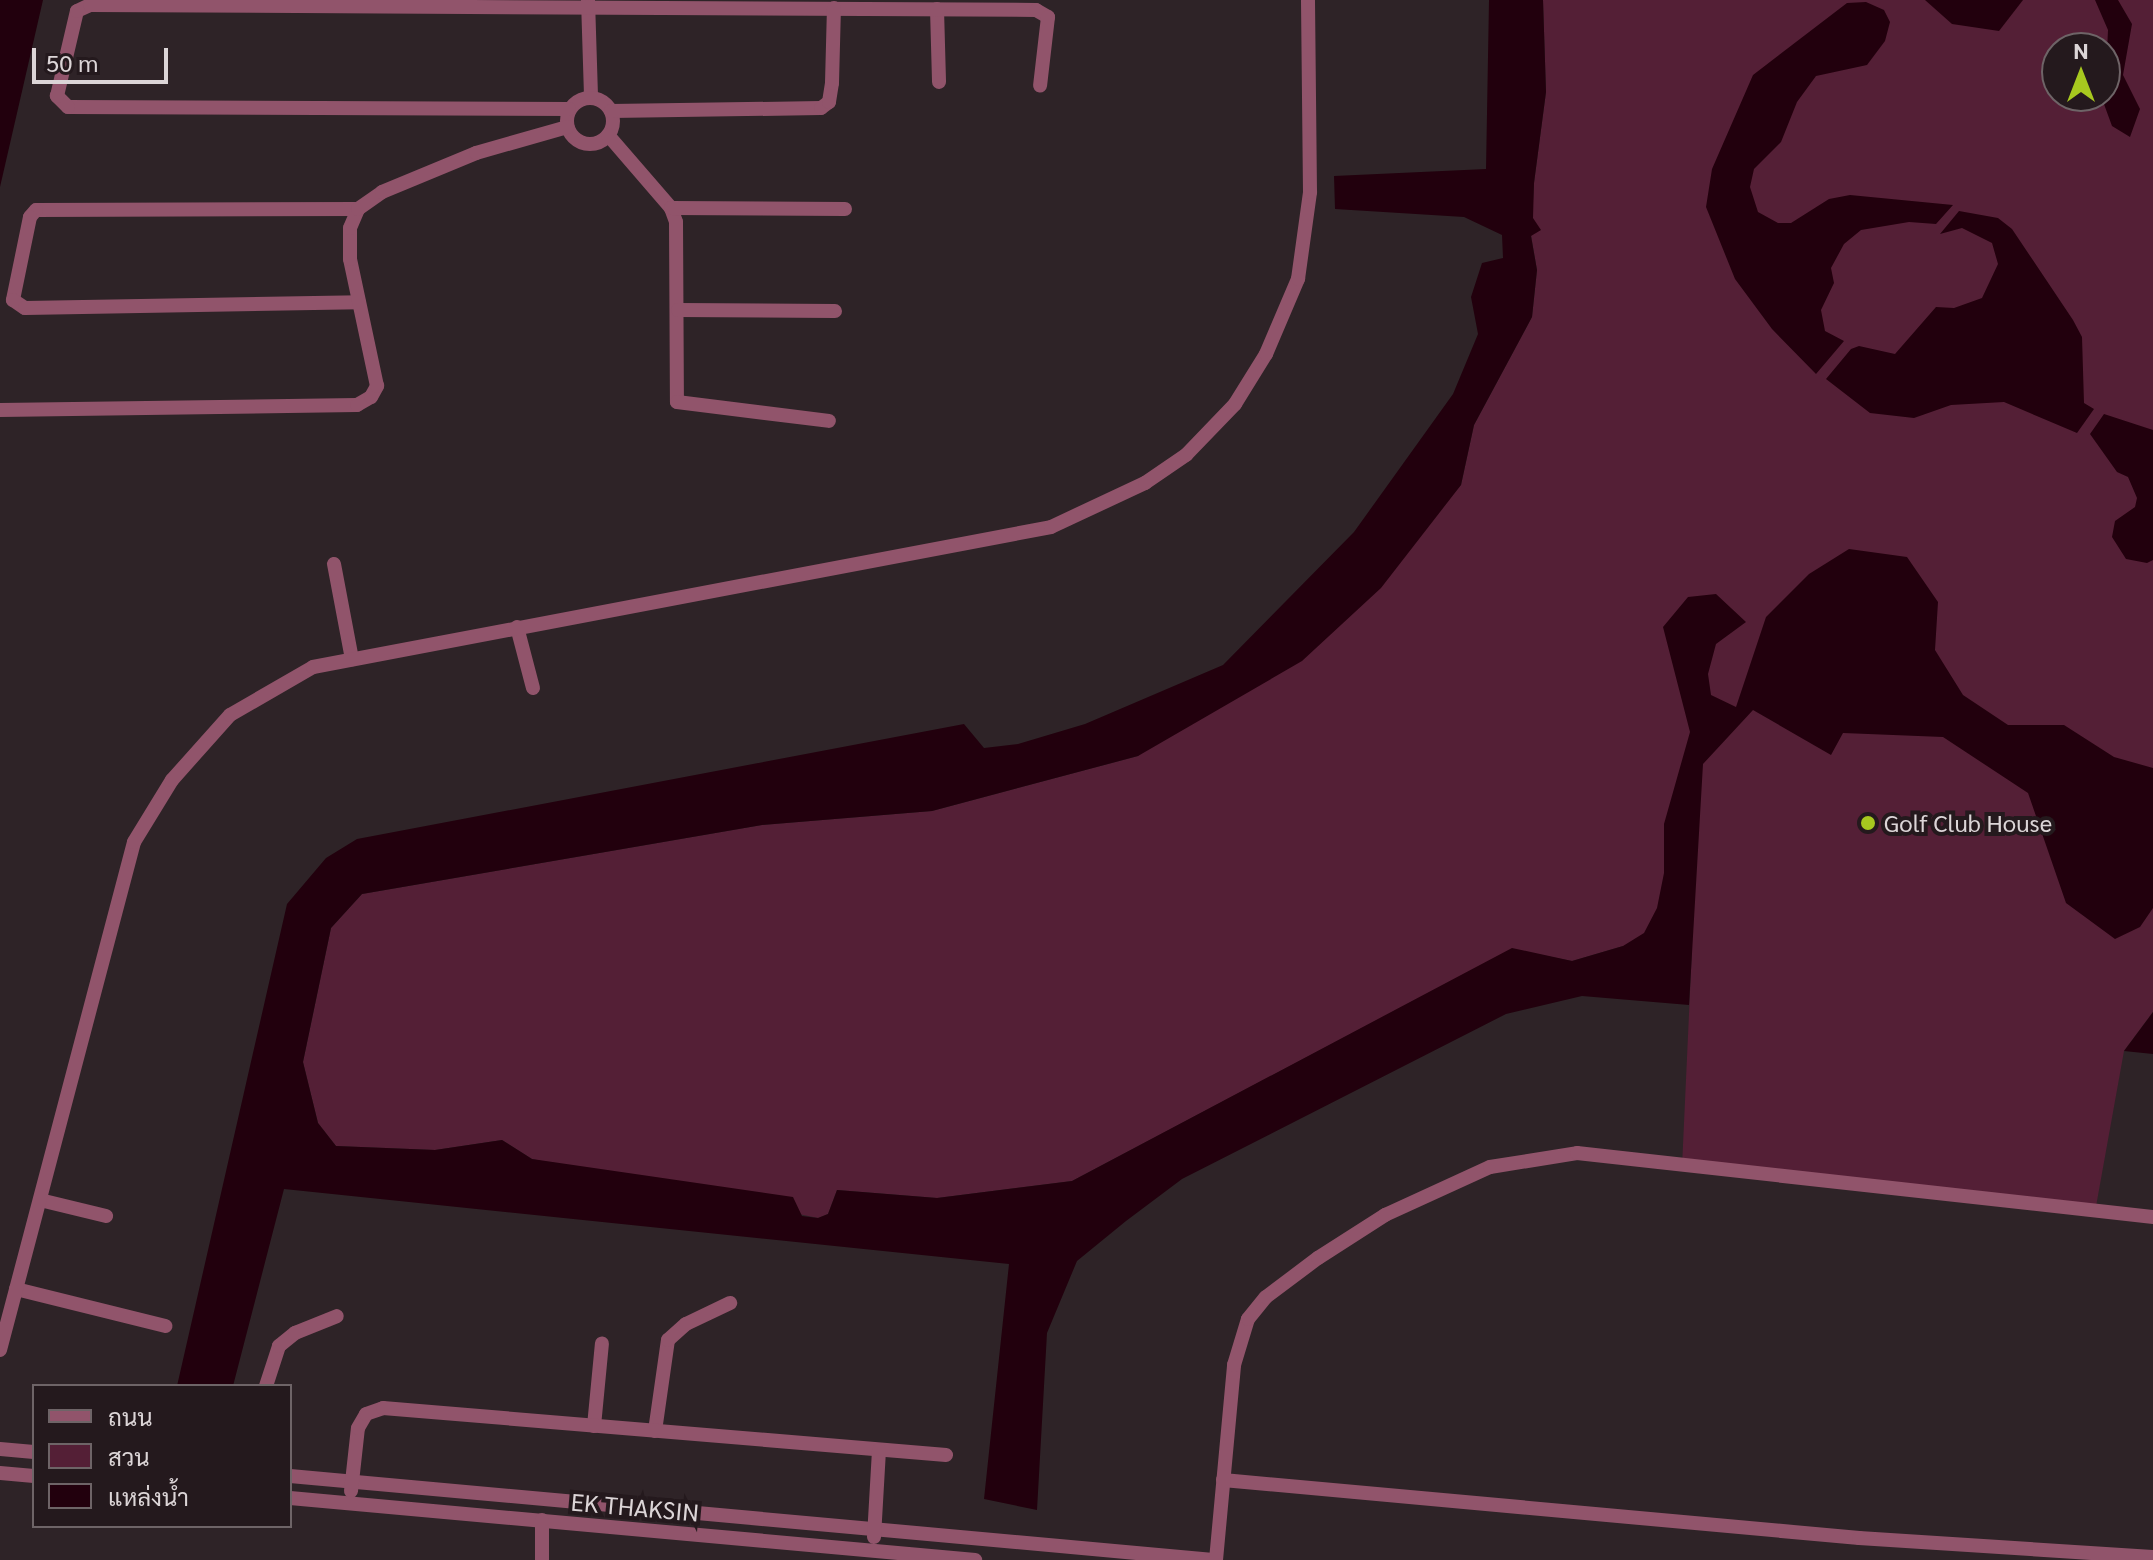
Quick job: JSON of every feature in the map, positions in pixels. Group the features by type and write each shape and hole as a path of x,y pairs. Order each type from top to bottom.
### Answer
{"street":[{"path":"0,1350 134,842 172,780 230,715 313,667 1051,527 1103,507 1186,455 1253,378 1304,257 1310,192 1308,0"},
{"path":"588,3 591,97"},
{"path":"591,97 569,109 68,107 57,96 83,5 588,3 1043,12 1048,25 1040,86"},
{"path":"591,97 611,111 821,108 829,102 832,83 834,8"},
{"path":"937,9 939,82"},
{"path":"567,127 569,109"},
{"path":"611,111 608,135 671,208 678,310 676,394 682,406 829,421"},
{"path":"567,127 585,144 608,135"},
{"path":"0,410 357,405 371,397 377,386 359,302 350,228 358,209 382,192 476,153 567,127"},
{"path":"671,208 845,209"},
{"path":"358,209 36,210 30,217 13,300 25,308 359,302"},
{"path":"678,310 835,311"},
{"path":"334,564 352,659"},
{"path":"517,627 533,688"},
{"path":"292,1476 1215,1560 1234,1365 1248,1319 1266,1297 1318,1258 1385,1215 1490,1167 1577,1153 2153,1217"},
{"path":"40,1200 106,1216"},
{"path":"16,1289 166,1326"},
{"path":"655,1431 668,1340 686,1324 730,1303"},
{"path":"267,1384 279,1346 295,1333 337,1316"},
{"path":"594,1426 602,1343"},
{"path":"350,1504 358,1428 366,1414 383,1408 946,1455"},
{"path":"0,1449 32,1452"},
{"path":"873,1550 879,1450"},
{"path":"0,1473 32,1476"},
{"path":"1223,1480 1859,1538 2153,1557"},
{"name":"EK THAKSIN","path":"292,1498 975,1560"},
{"path":"542,1520 542,1560"}],"green space":[{"path":"1543,0 2153,0 2153,1012 2124,1051 2095,1212 1682,1167 1692,948 1623,946 1572,961 1512,949 1072,1181 937,1198 837,1190 828,1214 818,1218 532,1159 502,1140 435,1150 336,1146 318,1123 303,1062 331,928 362,894 762,825 932,811 1138,756 1448,500 1461,485 1474,425 1532,317 1537,270 1531,235 1534,183 1546,92"}],"water":[{"path":"0,0 43,0 0,187"},
{"path":"1489,0 1543,0 1546,92 1534,183 1533,218 1541,230 1531,236 1537,270 1532,317 1474,425 1461,485 1381,588 1302,661 1138,756 932,811 762,825 362,894 331,928 303,1062 318,1123 336,1146 435,1150 502,1140 532,1159 793,1197 802,1216 818,1218 828,1214 837,1190 937,1198 1072,1181 1512,948 1572,961 1623,946 1644,933 1657,908 1664,873 1664,824 1690,732 1663,627 1688,597 1716,594 1746,622 1716,644 1708,674 1711,695 1736,707 1766,617 1809,574 1849,549 1907,557 1938,602 1935,650 1963,695 2008,725 2064,725 2114,757 2153,768 2153,908 2140,927 2115,939 2066,903 2028,793 1943,737 1843,733 1831,755 1753,710 1703,764 1689,1005 1582,996 1506,1014 1182,1179 1126,1221 1077,1261 1047,1333 1037,1510 984,1499 1009,1264 284,1189 234,1384 177,1384 287,904 326,858 357,839 964,724 984,748 1018,744 1085,724 1223,665 1354,532 1453,394 1478,334 1471,297 1482,263 1503,258 1502,235 1464,217 1335,209 1334,176 1486,169"},
{"path":"1925,0 2023,0 1999,31 1952,24"},
{"path":"2095,0 2118,0 2132,24 2123,75 2140,109 2130,137 2112,126 2107,112 2121,112 2121,32 2108,30"},
{"path":"1866,2 1884,10 1890,22 1885,41 1867,65 1816,76 1797,102 1781,142 1754,169 1750,187 1758,212 1778,223 1791,223 1829,199 1850,195 1953,205 1936,224 1909,222 1861,230 1844,244 1831,268 1834,283 1821,310 1825,331 1844,341 1816,374 1772,329 1735,279 1706,207 1712,169 1753,75 1847,3"},
{"path":"1959,211 1998,218 2012,229 2073,320 2082,337 2084,403 2094,409 2077,433 2004,402 1951,405 1914,418 1870,413 1826,379 1851,349 1859,346 1895,354 1936,307 1954,308 1982,298 1998,264 1992,243 1962,228 1940,234"},
{"path":"2104,414 2153,430 2153,560 2147,563 2126,559 2112,537 2115,521 2135,507 2137,498 2128,477 2117,472 2090,434"},
{"path":"2153,1012 2153,1054 2124,1051"}],"place":[{"name":"Golf Club House","path":"1868,823"}]}
